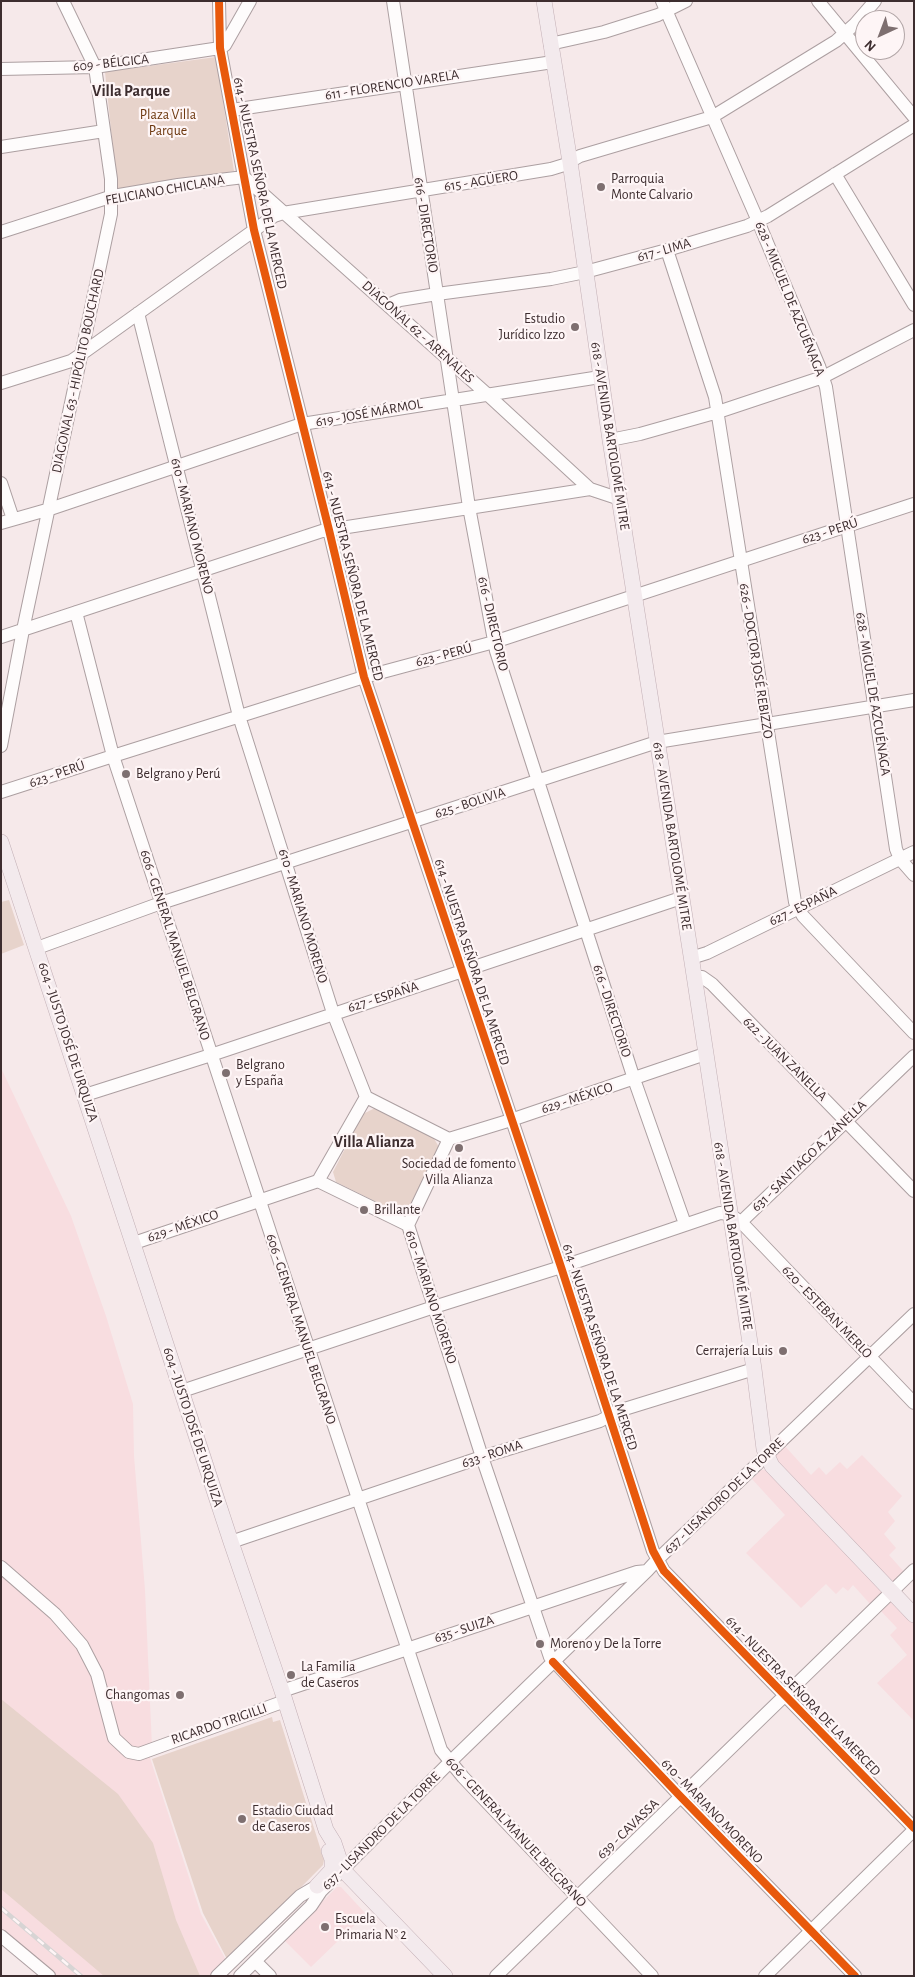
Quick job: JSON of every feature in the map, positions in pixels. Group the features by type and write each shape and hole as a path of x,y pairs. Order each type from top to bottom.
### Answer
{"main road":[{"name":"618 - AVENIDA BARTOLOMÉ MITRE","path":"544,1 705,1054 735,1218 766,1456 772,1466 914,1614"},
{"name":"604 - JUSTO JOSÉ DE URQUIZA","path":"1,842 326,1830 334,1843 343,1870 445,1976"},
{"path":"319,1889 333,1867 326,1830"}],"street":[{"name":"DIAGONAL 63 - HIPÓLITO BOUCHARD","path":"1,746 80,356 112,214 113,196 95,67 63,1"},
{"name":"614 - NUESTRA SEÑORA DE LA MERCED","path":"219,1 220,48 254,230 330,530 364,678 463,971 657,1560 664,1571 914,1829"},
{"path":"220,48 224,45 250,1"},
{"name":"616 - DIRECTORIO","path":"393,1 452,399 494,642 634,1079 685,1224"},
{"path":"550,44 604,32 664,7 686,1"},
{"path":"818,1 914,117"},
{"name":"615 - AGÜERO","path":"1,383 71,361 80,356 265,221 283,213 551,169 580,156 712,117 845,34 875,1"},
{"name":"628 - MIGUEL DE AZCUÉNAGA","path":"664,7 758,221 823,377 896,849 900,859 914,876"},
{"name":"609 - BÉLGICA","path":"1,70 95,67 220,48"},
{"name":"611 - FLORENCIO VARELA","path":"232,110 553,62"},
{"name":"617 - LIMA","path":"388,305 400,300 550,279 585,272 667,250 758,221 914,125"},
{"path":"1,148 104,131"},
{"path":"835,174 914,306"},
{"name":"FELICIANO CHICLANA","path":"1,232 113,196 178,185 244,177"},
{"name":"DIAGONAL 62 - ARENALES","path":"244,177 447,358 590,489"},
{"name":"626 - DOCTOR JOSÉ REBIZZO","path":"667,250 712,385 718,412 765,723 797,908"},
{"name":"610 - MARIANO MORENO","path":"138,313 239,716 333,1013 366,1097"},
{"path":"610,440 640,434 718,412 823,377 914,330"},
{"name":"619 - JOSÉ MÁRMOL","path":"7,521 50,509 302,424 600,376"},
{"path":"1,483 7,521"},
{"path":"1,637 330,530 590,489 620,499"},
{"name":"623 - PERÚ","path":"1,792 239,716 364,678 494,642 914,504"},
{"name":"606 - GENERAL MANUEL BELGRANO","path":"76,612 113,756 441,1750 576,1897 652,1976"},
{"name":"625 - BOLIVIA","path":"37,948 161,903 657,742 914,700"},
{"name":"627 - ESPAÑA","path":"691,958 707,953 914,852"},
{"name":"627 - ESPAÑA","path":"85,1095 211,1056 333,1013 681,898"},
{"path":"797,908 914,1033"},
{"name":"622 - JUAN ZANELLA","path":"694,978 702,977 712,984 914,1191"},
{"name":"629 - MÉXICO","path":"449,1139 512,1120 705,1054"},
{"name":"631 - SANTIAGO A. ZANELLA","path":"735,1218 846,1121 914,1056"},
{"path":"318,1182 366,1097 449,1139 408,1225"},
{"name":"610 - MARIANO MORENO","path":"318,1182 408,1225 482,1457 553,1662 855,1976"},
{"name":"629 - MÉXICO","path":"134,1243 318,1182"},
{"path":"182,1391 720,1213 735,1218"},
{"name":"620 - ESTEBAN MERLO","path":"735,1218 914,1402"},
{"name":"637 - LISANDRO DE LA TORRE","path":"223,1973 300,1896 319,1889 343,1870 450,1762 657,1560 914,1314"},
{"name":"633 - ROMA","path":"231,1542 482,1457 600,1421 618,1411 754,1369"},
{"name":"RICARDO TRIGILLI","path":"1,1567 55,1614 82,1645 97,1674 112,1731 118,1743 134,1754 139,1754 152,1747 283,1696"},
{"name":"639 - CAVASSA","path":"496,1976 914,1570"},
{"name":"635 - SUIZA","path":"283,1696 407,1648 637,1572 647,1571"},
{"path":"765,1976 914,1829"},
{"path":"223,1973 319,1889"},
{"name":"637 - LISANDRO DE LA TORRE","path":"240,1976 311,1906 319,1889"},
{"path":"1,1936 49,1976"},
{"path":"1,1943 39,1976"},
{"path":"255,1961 270,1976"}],"shaded area":[{"path":"1,1068 71,1216 106,1316 133,1404 134,1456 145,1590 152,1747 150,1758 201,1914 227,1962 214,1976 57,1976 1,1929"},
{"path":"784,1445 811,1475 819,1467 826,1475 840,1462 847,1469 862,1455 902,1496 888,1512 895,1521 884,1534 896,1548 889,1555 906,1574 894,1583 891,1581 780,1466 775,1456"},
{"path":"761,1470 767,1470 884,1591 871,1605 853,1585 848,1591 843,1587 836,1594 826,1584 801,1608 746,1553 785,1515 752,1479"},
{"path":"891,1601 914,1623 914,1721 877,1683 907,1655 890,1635 897,1628 879,1609"},
{"name":"Escuela Primaria N° 2","path":"337,1887 341,1887 366,1914 311,1967 284,1940"}],"green space":[{"name":"Plaza Villa Parque","path":"216,57 234,171 124,191 117,188 105,72"},
{"path":"9,900 24,945 1,954 1,902"},
{"path":"375,1108 432,1135 440,1149 410,1210 399,1213 336,1182 333,1172 363,1114"},
{"path":"1,1699 118,1794 153,1843 176,1920 200,1976 104,1976 1,1889"},
{"name":"Estadio Ciudad de Caseros","path":"272,1717 273,1722 280,1720 324,1860 323,1865 228,1961 203,1913 152,1759"}],"railway":[{"path":"1,1908 81,1976"}],"cycle path":[{"path":"219,1 220,48 254,230 364,677 561,1267 653,1551 664,1571 914,1828"},
{"path":"553,1662 855,1976"}],"place":[{"name":"Parroquia Monte Calvario","path":"601,187"},
{"name":"Estudio Jurídico Izzo","path":"575,327"},
{"name":"Belgrano y Perú","path":"126,774"},
{"name":"Belgrano y España","path":"226,1073"},
{"name":"Sociedad de fomento Villa Alianza","path":"459,1148"},
{"name":"Brillante","path":"364,1210"},
{"name":"Cerrajería Luis","path":"783,1351"},
{"name":"Moreno y De la Torre","path":"540,1644"},
{"name":"La Familia de Caseros","path":"291,1675"},
{"name":"Changomas","path":"180,1695"},
{"name":"Estadio Ciudad de Caseros","path":"242,1819"},
{"name":"Escuela Primaria N° 2","path":"325,1927"}],"district":[{"name":"Villa Parque","path":"131,91"},
{"name":"Villa Alianza","path":"374,1142"}]}
